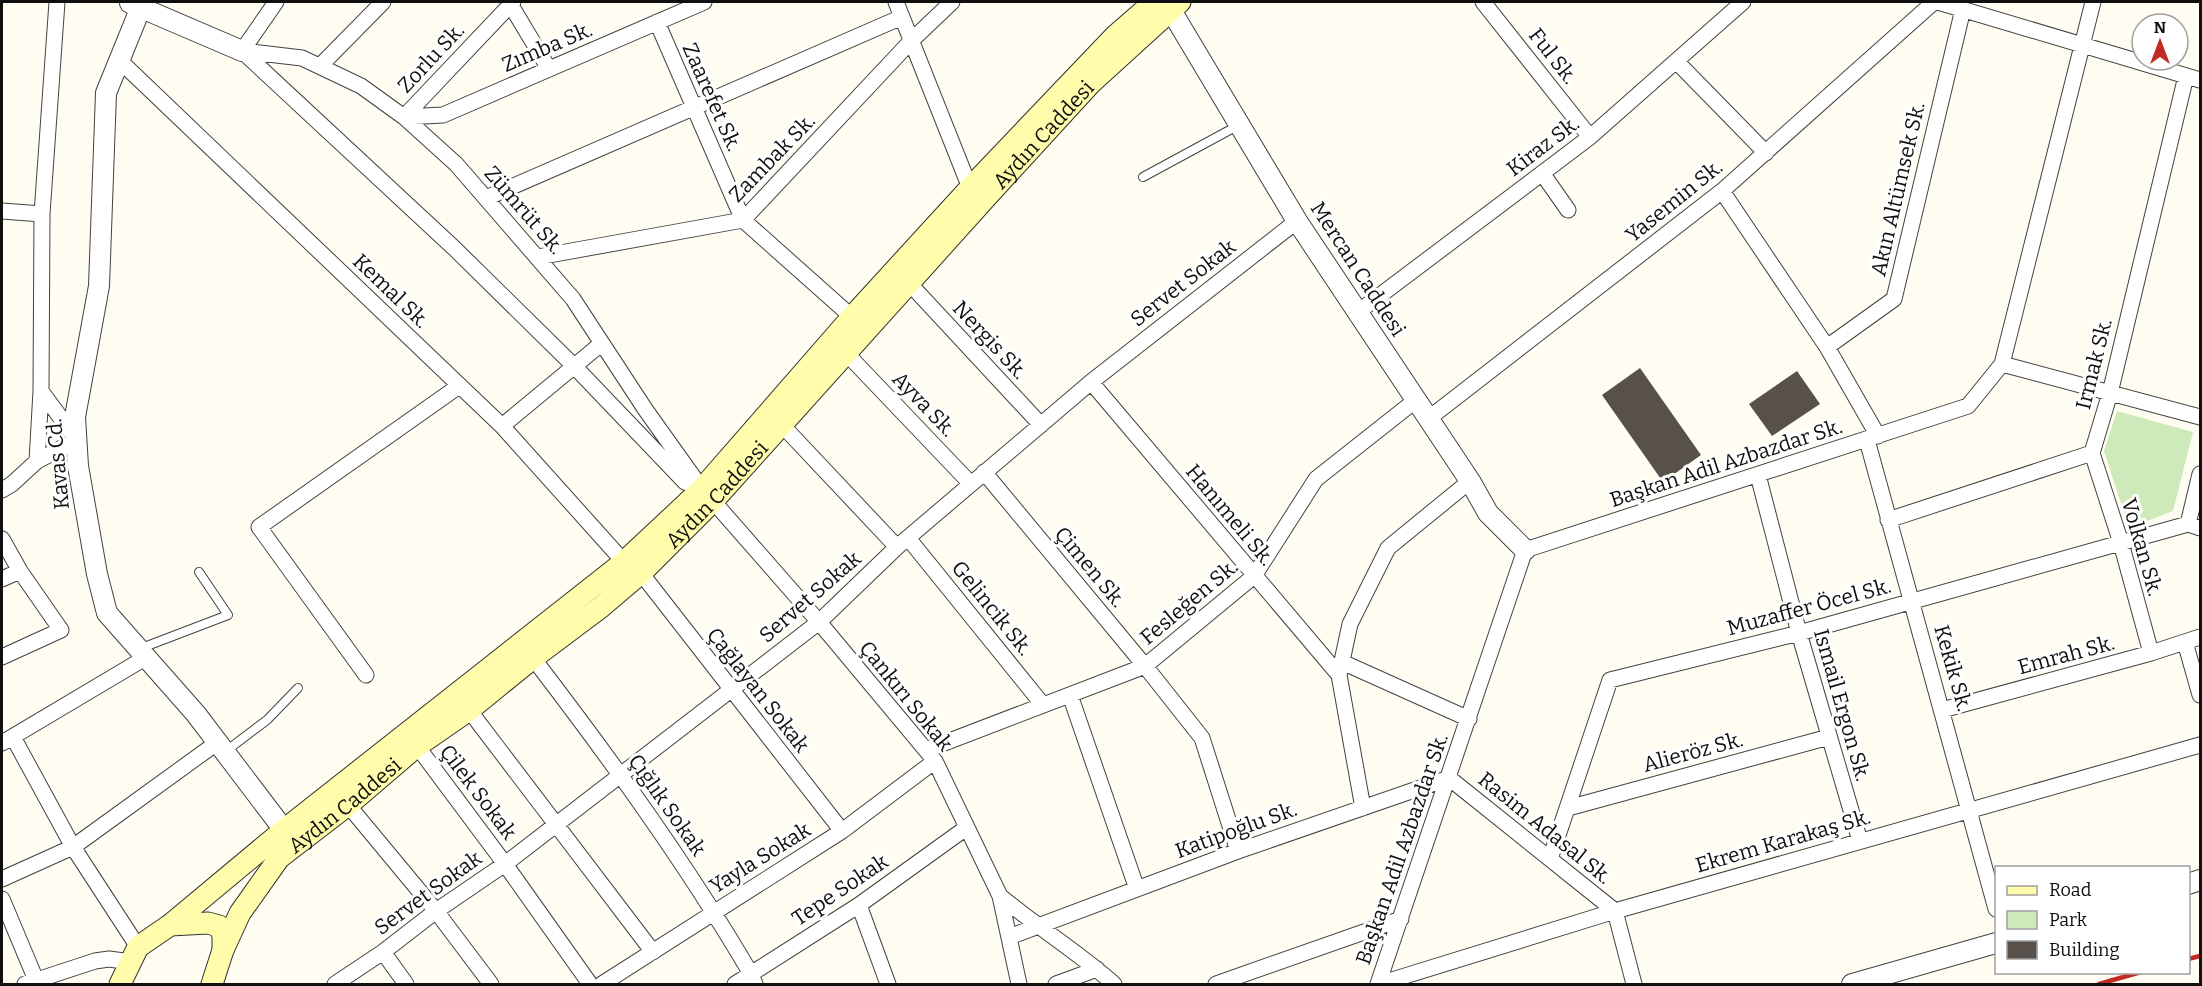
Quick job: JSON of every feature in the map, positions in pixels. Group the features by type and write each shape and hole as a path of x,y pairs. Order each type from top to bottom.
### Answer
{"main road":[{"name":"Aydın Caddesi","path":"708,495 852,317 970,188 1115,36 1168,4"},
{"name":"Aydın Caddesi","path":"212,984 223,950 240,913 279,858 348,806 417,746 469,710 533,658 601,608 633,568 782,424 1091,83 1168,4"},
{"name":"Aydın Caddesi","path":"120,984 135,955 284,830 633,568"},
{"path":"170,925 208,923 219,926 223,935 223,950"}],"street":[{"path":"37,461 41,391 42,214 57,2"},
{"path":"242,51 276,2"},
{"path":"320,66 383,2"},
{"path":"511,2 549,69"},
{"name":"Zorlu Sk.","path":"404,117 511,2"},
{"name":"Zımba Sk.","path":"404,117 442,115 704,2"},
{"path":"896,2 970,188"},
{"name":"Zambak Sk.","path":"538,257 743,220 912,40 952,2"},
{"name":"Ful Sk.","path":"1483,2 1590,137"},
{"name":"Kiraz Sk.","path":"1358,312 1590,137 1743,2"},
{"path":"1936,2 2193,78"},
{"name":"Yasemin Sk.","path":"1428,419 1722,191 1936,2"},
{"name":"Başkan Adil Azbazdar Sk.","path":"1378,984 1525,550 1968,406 2002,364 2093,2"},
{"path":"136,3 242,51 454,248 575,367 685,482 708,495"},
{"name":"Kavas Cd.","path":"136,3 119,60 106,93 99,286 75,417 78,466 85,509 106,613 196,714 284,830"},
{"name":"Mercan Caddesi","path":"1168,4 1297,221 1470,481 1488,513 1525,550"},
{"name":"Akın Altümsek Sk.","path":"1827,347 1894,299 1963,9"},
{"path":"486,198 902,17"},
{"name":"Zaarefet Sk.","path":"657,22 743,220 852,317"},
{"name":"Zümrüt Sk.","path":"242,51 302,58 361,86 404,117 456,164 573,299 708,495"},
{"name":"Kemal Sk.","path":"119,60 502,426 633,568"},
{"path":"1676,61 1766,153"},
{"name":"Irmak Sk.","path":"2092,453 2193,78"},
{"path":"1542,173 1568,210"},
{"name":"Kekik Sk.","path":"1722,191 1827,347 1872,438 1888,520 1971,810 1995,905"},
{"path":"2,211 42,214"},
{"name":"Servet Sokak","path":"337,984 436,911 505,864 620,773 819,622 902,542 1091,382 1297,221"},
{"name":"Nergis Sk.","path":"909,283 1041,424"},
{"path":"502,426 602,344"},
{"name":"Ayva Sk.","path":"846,353 971,484"},
{"path":"2002,364 2200,417"},
{"name":"Hanımeli Sk.","path":"1091,382 1254,576 1340,668"},
{"path":"366,675 259,527 459,386"},
{"path":"2,490 37,461 77,440 41,391"},
{"name":"Fesleğen Sk.","path":"930,756 1043,705 1145,666 1254,576 1316,479 1416,400"},
{"name":"Gelincik Sk.","path":"782,424 902,542 1043,705"},
{"path":"1888,520 2092,453"},
{"name":"Volkan Sk.","path":"2092,453 2121,543 2151,653"},
{"name":"Çimen Sk.","path":"984,472 1202,738 1238,851"},
{"path":"2194,526 2200,474"},
{"name":"Ismail Ergon Sk.","path":"1758,475 1799,633 1860,842"},
{"path":"1363,808 1340,668 1350,624 1389,548 1470,481"},
{"name":"Çankırı Sokak","path":"708,495 819,622 930,756 1000,896 1018,984"},
{"name":"Muzaffer Öcel Sk.","path":"1550,859 1610,680 1799,633 2121,543 2194,526"},
{"path":"2,539 20,571 61,630 2,657"},
{"name":"Çağlayan Sokak","path":"633,568 842,831"},
{"path":"2,579 20,571"},
{"name":"Emrah Sk.","path":"1942,710 2151,653 2200,637"},
{"path":"2185,642 2200,695"},
{"path":"2,898 31,982 95,961 135,955 73,847 7,740 141,653"},
{"name":"Çığlık Sokak","path":"533,658 620,773 715,912 753,979"},
{"path":"1340,668 1469,719"},
{"path":"1070,695 1137,889"},
{"path":"469,710 653,952"},
{"name":"Alieröz Sk.","path":"1568,808 1829,737"},
{"name":"Ekrem Karakaş Sk.","path":"1378,984 1615,911 2200,744"},
{"name":"Çilek Sokak","path":"417,746 505,864 590,984"},
{"path":"2,879 73,847 221,747"},
{"name":"Yayla Sokak","path":"602,984 842,831 930,756"},
{"name":"Katipoğlu Sk.","path":"1009,937 1238,851 1449,778"},
{"name":"Rasim Adasal Sk.","path":"1449,778 1615,911"},
{"path":"348,806 436,911 492,984"},
{"name":"Tepe Sokak","path":"735,984 753,979 966,828"},
{"path":"1000,896 1114,984"},
{"path":"859,905 888,984"},
{"path":"1615,911 1634,984"},
{"path":"1216,984 1401,919"},
{"path":"1852,984 1995,943"},
{"path":"383,952 406,984"},
{"path":"1056,984 1097,969"}],"lane":[{"path":"1143,177 1240,125"},
{"path":"141,653 228,615 199,572"},
{"path":"221,747 267,720 298,688"}],"green space":[{"path":"2117,411 2193,432 2173,511 2129,528 2104,451"}],"building":[{"path":"1640,368 1701,455 1663,482 1602,395"},
{"path":"1797,371 1820,404 1772,436 1749,404"}],"railway":[{"path":"2190,958 2200,956"},
{"path":"2099,984 2134,974"}]}
